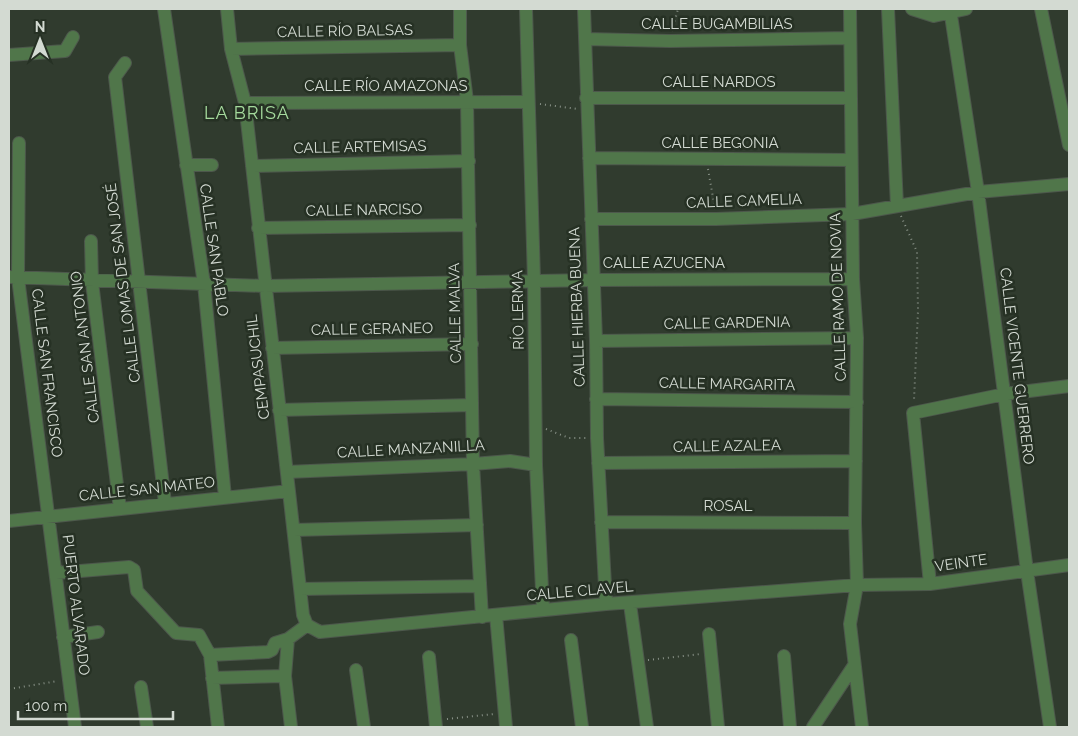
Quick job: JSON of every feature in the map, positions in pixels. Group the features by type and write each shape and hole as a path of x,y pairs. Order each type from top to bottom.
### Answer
{"street":[{"name":"CALLE SAN PABLO","path":"164,9 204,284 225,497"},
{"name":"CEMPASUCHIL","path":"227,9 231,49 245,103 303,615 307,625"},
{"name":"CALLE MALVA","path":"460,9 460,45 467,101 473,464 482,617"},
{"name":"RÍO LERMA","path":"526,9 534,280 536,465 543,610"},
{"name":"CALLE HIERBA BUENA","path":"584,9 596,341 597,438 606,604"},
{"name":"CALLE RAMO DE NOVIA","path":"850,9 853,279 857,338 855,523 857,585 850,624 853,667 862,727"},
{"path":"888,9 896,206"},
{"path":"912,9 934,16 966,9"},
{"path":"1041,9 1069,144"},
{"name":"CALLE VICENTE GUERRERO","path":"950,11 978,192 1027,571 1050,727"},
{"path":"9,55 65,51 73,37"},
{"name":"CALLE BUGAMBILIAS","path":"585,39 670,42 849,38"},
{"name":"CALLE RÍO BALSAS","path":"231,49 460,45"},
{"name":"CALLE LOMAS DE SAN JOSÉ","path":"125,63 115,77 166,503"},
{"name":"CALLE NARDOS","path":"586,104 851,98"},
{"name":"CALLE RÍO AMAZONAS","path":"245,103 528,102"},
{"name":"CALLE SAN FRANCISCO","path":"19,143 14,278 48,517"},
{"name":"CALLE BEGONIA","path":"589,158 851,160"},
{"name":"CALLE ARTEMISAS","path":"252,166 469,160"},
{"path":"186,165 212,165"},
{"name":"CALLE CAMELIA","path":"591,219 852,214 978,192 1069,184"},
{"name":"CALLE NARCISO","path":"258,228 470,225"},
{"name":"CALLE SAN ANTONIO","path":"91,241 92,282 120,508"},
{"name":"CALLE AZUCENA","path":"14,278 92,282 266,286 470,283 534,280 853,279"},
{"name":"CALLE GARDENIA","path":"596,341 857,338"},
{"name":"CALLE GERANEO","path":"272,348 472,344"},
{"path":"930,584 913,413 1005,394 1069,386"},
{"name":"CALLE MARGARITA","path":"596,399 857,402"},
{"path":"279,410 472,405"},
{"name":"CALLE MANZANILLA","path":"287,472 510,461 536,465"},
{"name":"CALLE AZALEA","path":"598,463 856,461"},
{"name":"CALLE SAN MATEO","path":"9,521 289,491"},
{"name":"PUERTO ALVARADO","path":"48,517 75,727"},
{"name":"ROSAL","path":"601,522 855,523"},
{"path":"294,530 478,525"},
{"name":"VEINTE","path":"857,585 930,584 1069,565"},
{"path":"56,573 129,567 134,570 137,591 147,604 176,633 199,635 210,655 218,727"},
{"name":"CALLE CLAVEL","path":"307,625 320,632 606,604 630,604 857,585"},
{"path":"300,589 480,586"},
{"path":"630,604 647,727"},
{"path":"496,615 506,727"},
{"path":"210,655 268,652 272,650 275,643 288,639 307,625"},
{"path":"63,637 98,632"},
{"path":"709,634 718,727"},
{"path":"288,639 285,676 292,727"},
{"path":"571,640 582,727"},
{"path":"784,656 790,727"},
{"path":"429,657 436,724"},
{"path":"813,727 853,667"},
{"path":"356,670 364,727"},
{"path":"212,678 285,676"},
{"path":"141,687 146,727"}],"path":[{"path":"670,42 678,9"},
{"path":"528,102 586,104"},
{"path":"707,160 716,218"},
{"path":"896,206 917,252 918,312 913,413"},
{"path":"537,425 568,438 597,438"},
{"path":"638,661 710,653"},
{"path":"9,689 69,679"},
{"path":"436,724 504,713"}],"district":[{"name":"LA BRISA","path":"247,113"}]}
